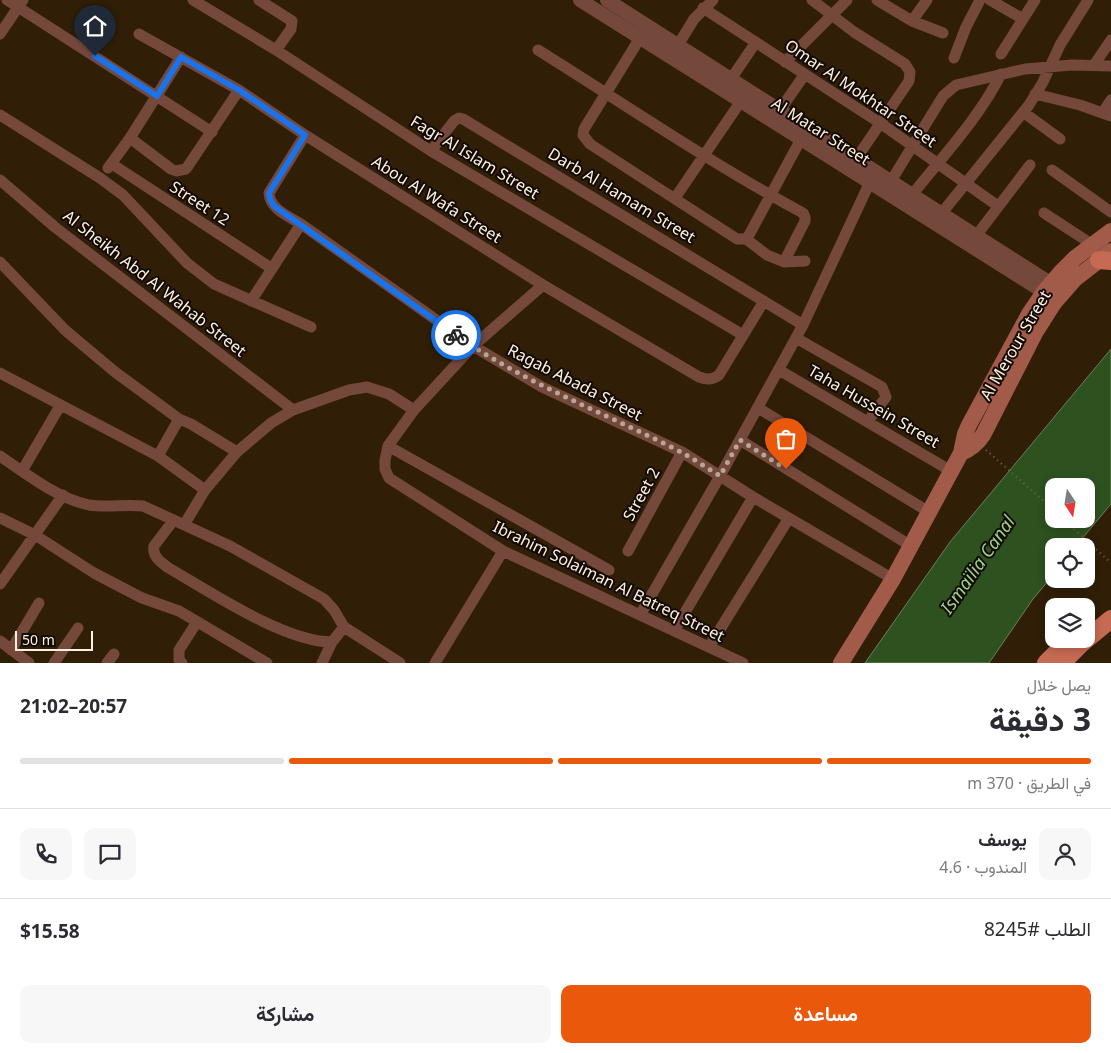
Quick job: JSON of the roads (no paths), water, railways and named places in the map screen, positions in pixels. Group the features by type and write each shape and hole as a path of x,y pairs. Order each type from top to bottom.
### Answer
{"main road":[{"name":"Al Merour Street","path":"961,453 978,443 1031,340 1054,303 1075,280 1104,254 1111,231"},
{"name":"Al Merour Street","path":"841,663 911,546 961,453 969,425 1029,314 1047,288 1075,258 1104,254"},
{"path":"1095,618 1111,605"},
{"path":"1066,662 1082,643 1111,619"},
{"path":"1046,663 1062,648"}],"street":[{"path":"7,0 20,3 212,132"},
{"name":"Fagr Al Islam Street","path":"193,0 276,50 431,151 743,335"},
{"path":"260,0 292,21 291,29 276,50"},
{"name":"Al Matar Street","path":"580,0 640,38 730,79 976,236 1047,288"},
{"name":"Al Matar Street","path":"607,0 678,45 696,65 741,101 870,182 1047,288"},
{"path":"678,45 685,32 704,8 713,0"},
{"path":"812,0 865,39 905,64 910,72 909,81 856,159"},
{"path":"786,62 846,0"},
{"path":"877,0 912,21 943,33"},
{"path":"912,21 926,0"},
{"path":"954,58 980,0"},
{"path":"990,0 1023,19"},
{"path":"1001,54 1035,0"},
{"path":"941,214 1024,112 1036,94 1060,45 1088,0"},
{"path":"0,34 20,3"},
{"name":"Omar Al Mokhtar Street","path":"704,8 880,123 998,206"},
{"name":"Abou Al Wafa Street","path":"139,34 239,90 305,135 543,285 699,377 706,380 714,379 743,335"},
{"path":"640,38 584,129 586,140 737,239 746,239 767,256 784,262 805,261"},
{"path":"1094,65 1111,40"},
{"path":"730,79 756,42"},
{"path":"538,50 705,156 803,213 805,221 784,262"},
{"path":"100,178 130,138 181,57"},
{"path":"891,181 943,96 952,87 960,83 1001,74 1050,66 1111,66"},
{"path":"780,110 805,74"},
{"path":"912,195 981,108 1001,74"},
{"path":"130,138 172,169 181,171 186,169 239,90"},
{"path":"1036,94 1107,114 1111,100"},
{"path":"675,198 741,101"},
{"path":"1024,112 1060,139"},
{"path":"0,115 100,178 123,195 187,263 214,284 310,327"},
{"name":"Darb Al Hamam Street","path":"431,151 454,121 463,119 803,326"},
{"name":"Ragab Abada Street","path":"305,135 269,193 274,206 473,346 542,387 682,452 753,498 893,579"},
{"path":"746,239 801,139"},
{"name":"Street 12","path":"112,164 271,268"},
{"path":"976,236 1030,165"},
{"path":"1052,170 1111,212"},
{"name":"Al Sheikh Abd Al Wahab Street","path":"0,180 56,228 293,410"},
{"path":"640,615 803,326 870,182"},
{"path":"1044,214 1104,254"},
{"path":"251,301 301,224"},
{"path":"0,262 65,330 115,372 179,419 191,424 237,452"},
{"path":"543,285 473,346 414,410 388,446 608,570"},
{"path":"743,335 764,301"},
{"path":"796,338 882,387 886,397 868,421"},
{"name":"Taha Hussein Street","path":"779,370 951,471"},
{"path":"0,373 158,456 205,490"},
{"path":"184,525 205,490 237,452 271,423 293,410 349,390 367,387 389,394 414,410"},
{"path":"22,471 60,406"},
{"path":"758,408 929,512"},
{"path":"158,456 179,419"},
{"path":"740,440 911,546"},
{"name":"Ibrahim Solaiman Al Batreq Street","path":"388,446 385,468 389,478 503,551 738,662"},
{"name":"Street 2","path":"628,551 682,452"},
{"path":"0,456 54,492 87,504 143,506 238,550 324,599 334,610 344,627 400,663"},
{"path":"0,584 63,495"},
{"path":"674,631 753,498"},
{"path":"0,518 35,535 94,574 142,598 179,612 267,663"},
{"path":"709,647 789,518"},
{"path":"173,521 154,546 153,551 155,556 168,567 276,627 307,639 332,642"},
{"path":"436,663 503,551"},
{"path":"11,650 39,604"},
{"path":"182,663 179,660 179,650 197,622"},
{"path":"322,663 332,642 344,627"},
{"path":"54,663 78,628"},
{"path":"0,641 29,663"}],"water":[{"name":"Ismaïlia Canal","path":"1111,349 1111,504 1095,523 1095,478 1045,478 1045,528 1091,528 1083,538 1045,538 1045,585 989,663 865,663 950,542"}]}
